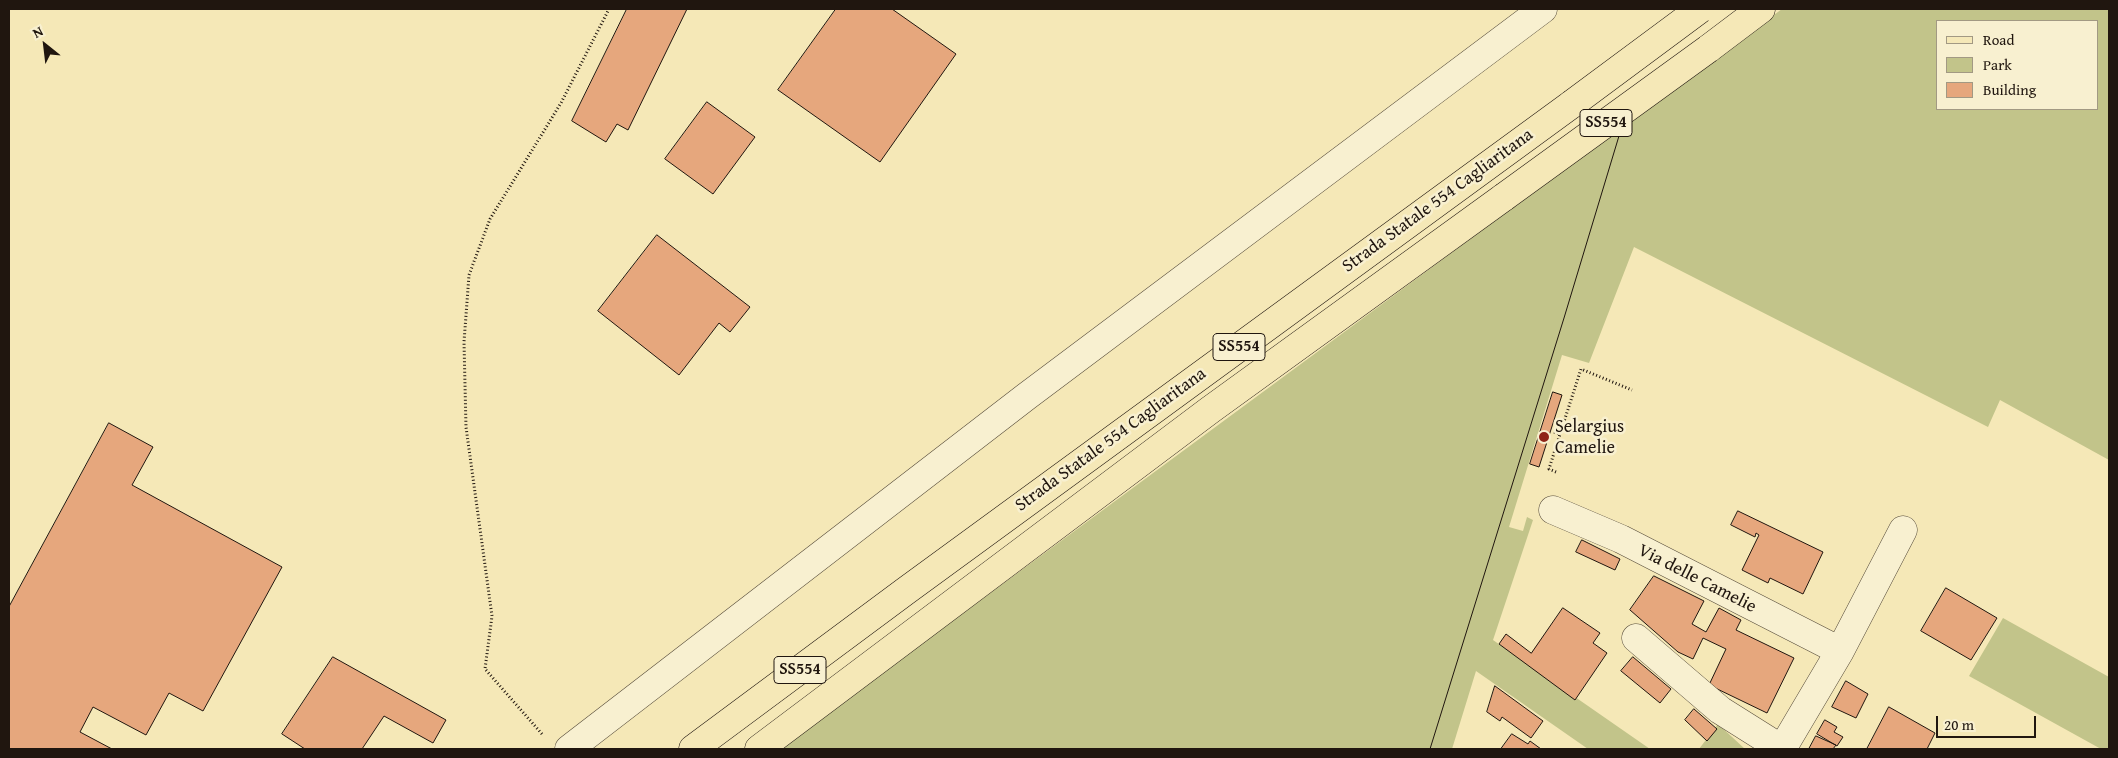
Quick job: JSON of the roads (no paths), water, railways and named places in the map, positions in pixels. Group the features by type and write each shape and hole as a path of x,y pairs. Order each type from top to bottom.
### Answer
{"main road":[{"name":"Strada Statale 554 Cagliaritana","path":"693,749 1700,9"},
{"name":"Strada Statale 554 Cagliaritana","path":"759,749 1210,410 1761,9"}],"street":[{"path":"569,749 1020,402 1543,9"},
{"name":"Via delle Camelie","path":"1553,510 1621,540 1840,651"},
{"path":"1636,638 1720,710 1782,749 1840,651 1903,530"}],"tram line":[{"path":"1430,749 1622,126"}],"place":[{"name":"Selargius Camelie","path":"1544,437"}]}
